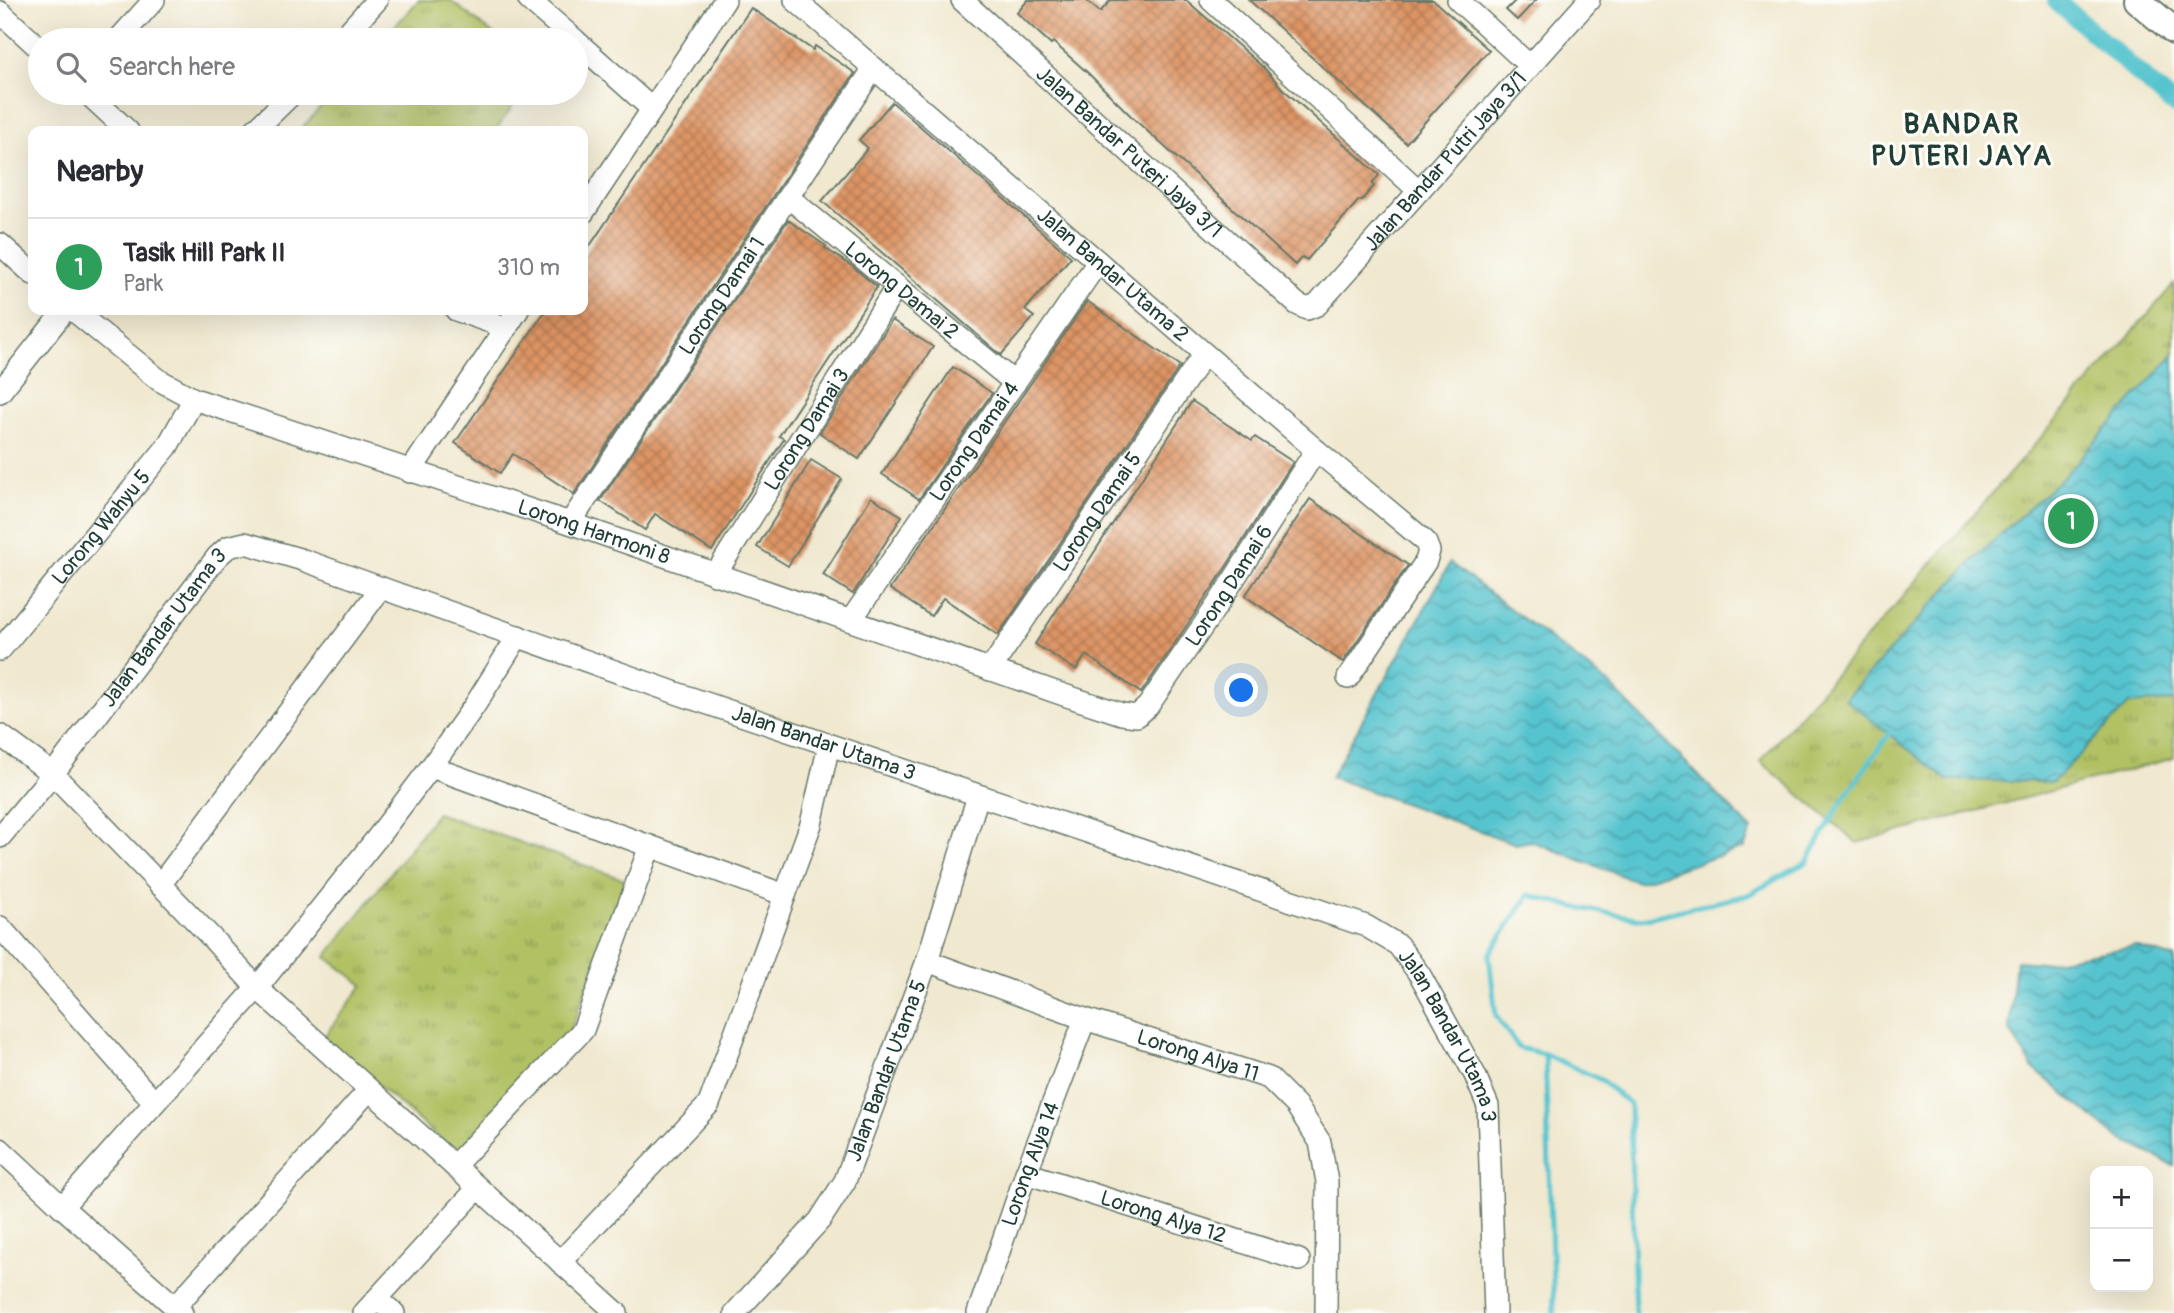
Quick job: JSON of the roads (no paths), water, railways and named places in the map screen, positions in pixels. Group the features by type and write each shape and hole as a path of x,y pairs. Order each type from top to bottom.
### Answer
{"street":[{"path":"129,28 154,0"},
{"path":"352,28 377,0"},
{"path":"529,0 560,28"},
{"path":"588,206 725,0"},
{"name":"Jalan Bandar Utama 2","path":"794,0 1425,541 1429,551 1426,561 1348,678"},
{"name":"Jalan Bandar Puteri Jaya 3/1","path":"962,0 1297,304"},
{"path":"1210,0 1419,191"},
{"path":"1458,0 1530,66"},
{"name":"Jalan Bandar Putri Jaya 3/1","path":"1297,304 1307,309 1317,306 1588,0"},
{"path":"2137,0 2174,31"},
{"path":"2163,0 2174,9"},
{"path":"0,12 28,38"},
{"path":"588,52 652,109"},
{"name":"Lorong Damai 1","path":"570,523 874,68"},
{"path":"100,105 123,126"},
{"path":"259,126 281,105"},
{"name":"Lorong Damai 2","path":"788,197 1015,383"},
{"path":"0,243 28,269"},
{"name":"Lorong Damai 4","path":"851,620 1098,262"},
{"name":"Lorong Damai 3","path":"715,575 897,286"},
{"path":"0,392 61,315"},
{"name":"Lorong Harmoni 8","path":"79,315 159,380 194,399 570,523 990,670 1122,714 1137,716"},
{"path":"410,472 513,319 488,315"},
{"name":"Lorong Damai 5","path":"990,670 1204,354"},
{"name":"Lorong Wahyu 5","path":"0,649 167,447 194,399"},
{"name":"Lorong Damai 6","path":"1137,716 1149,706 1220,601 1316,450"},
{"name":"Jalan Bandar Utama 3","path":"0,837 52,774 217,556 228,547 245,542 303,560 829,745 1366,926 1398,945 1420,975 1475,1075 1488,1106 1495,1313"},
{"path":"160,886 381,588"},
{"path":"62,1207 257,988 431,767 475,705 518,636"},
{"path":"0,735 52,774 257,988 617,1313"},
{"path":"561,1262 709,1104 811,824 829,745"},
{"path":"431,767 785,895"},
{"name":"Jalan Bandar Utama 5","path":"739,1312 820,1220 845,1181 928,961 978,796"},
{"path":"454,1166 583,1030 650,846"},
{"path":"0,927 154,1102"},
{"name":"Lorong Alya 11","path":"928,961 1085,1018 1269,1078 1296,1105 1320,1142 1327,1182 1326,1313"},
{"name":"Lorong Alya 14","path":"978,1313 1026,1173 1085,1018"},
{"path":"0,1149 178,1310 369,1090"},
{"name":"Lorong Alya 12","path":"1026,1173 1300,1260"},
{"path":"394,1313 371,1306 478,1188"}],"water":[{"path":"2174,354 2174,701 2129,704 2053,782 1947,780 1845,699 1977,556 2066,474"},
{"path":"1450,563 1608,683 1752,830 1744,848 1638,882 1531,841 1516,844 1331,777"},
{"path":"2135,946 2174,958 2174,1166 2117,1137 2033,1068 2009,1029 2016,961 2043,963"}],"waterway":[{"path":"2056,0 2174,105"},
{"path":"1635,1313 1630,1105 1601,1080 1545,1054 1519,1048 1496,1016 1489,955 1529,895 1574,907 1642,919 1748,895 1807,862 1842,801 1892,732"},
{"path":"1545,1054 1554,1313"}],"place":[{"name":"Tasik Hill Park II","path":"2071,521"}],"district":[{"name":"BANDAR PUTERI JAYA","path":"1962,139"}]}
